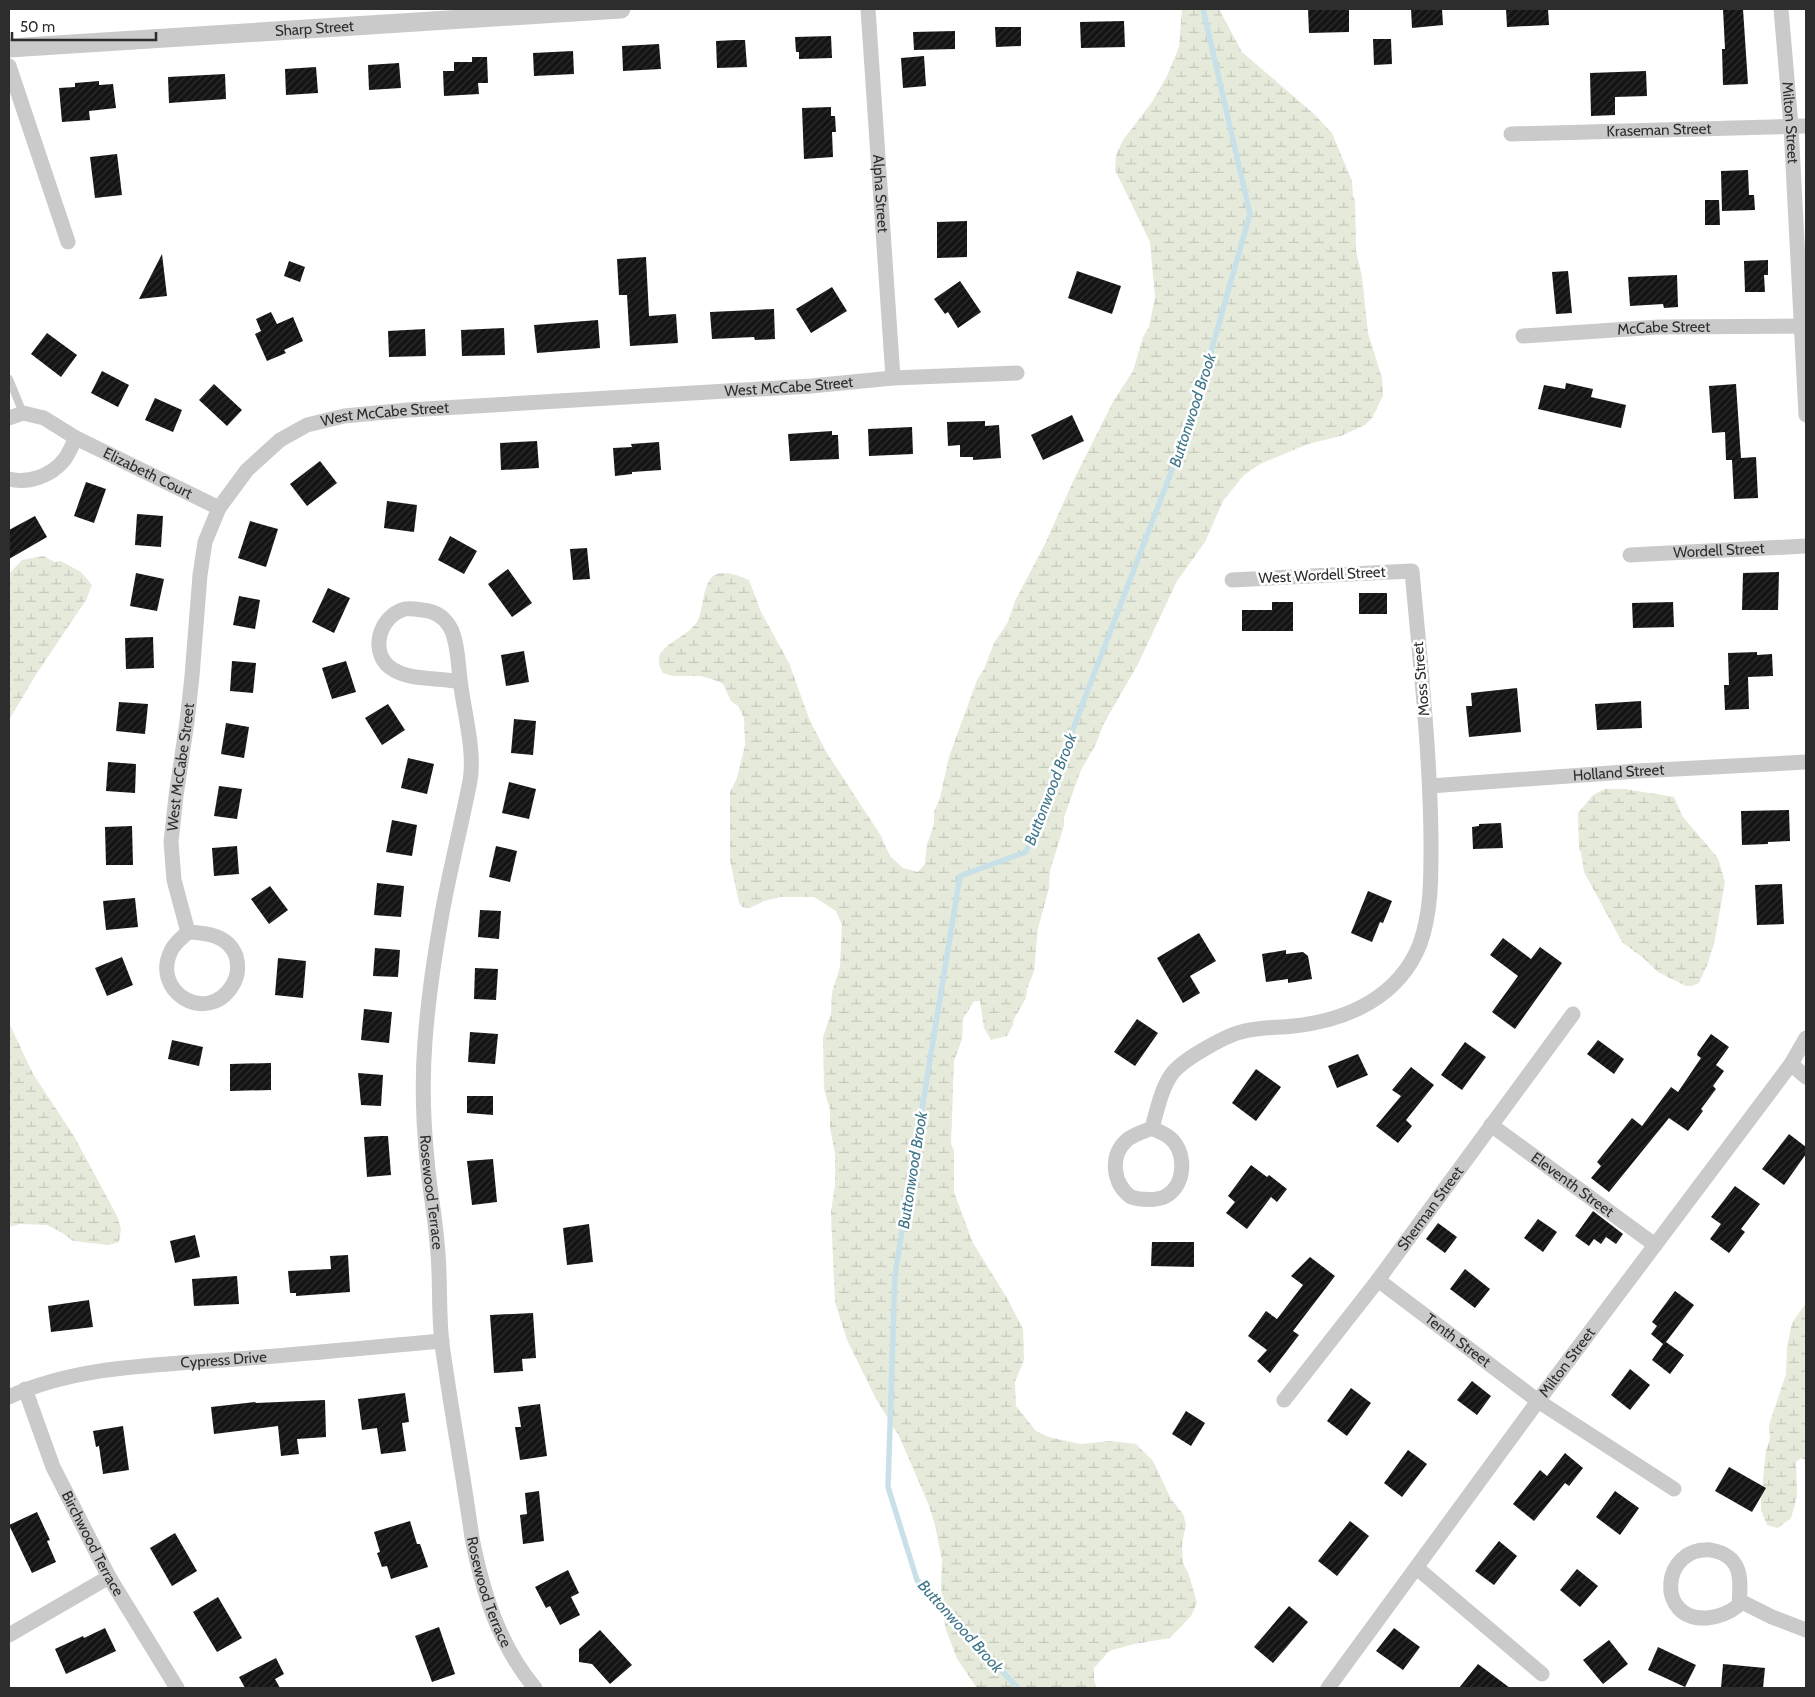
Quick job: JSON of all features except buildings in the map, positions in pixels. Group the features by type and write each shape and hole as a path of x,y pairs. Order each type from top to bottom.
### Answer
{"street":[{"name":"Sharp Street","path":"9,48 622,9"},
{"name":"Alpha Street","path":"868,9 893,378"},
{"name":"Milton Street","path":"1781,9 1791,126 1803,327 1806,415"},
{"path":"9,66 68,242"},
{"name":"Kraseman Street","path":"1510,134 1806,126"},
{"name":"McCabe Street","path":"1523,336 1658,327 1803,327"},
{"name":"West McCabe Street","path":"188,932 174,880 172,842 176,796 187,722 200,575 205,542 219,508 246,470 280,440 307,425 344,416 408,410 811,386 893,378 1017,373"},
{"name":"Elizabeth Court","path":"16,416 44,418 76,438 219,508"},
{"path":"9,479 27,480 44,475 65,458 76,438"},
{"name":"Wordell Street","path":"1630,555 1806,546"},
{"name":"West Wordell Street","path":"1232,580 1412,571"},
{"name":"Moss Street","path":"1152,1128 1163,1090 1172,1074 1196,1054 1241,1032 1296,1026 1347,1014 1380,997 1399,980 1416,951 1425,928 1431,879 1430,786 1412,571"},
{"name":"Rosewood Terrace","path":"460,682 407,675 388,666 380,655 378,645 380,634 389,619 401,610 408,608 428,610 441,616 450,627 456,645 467,724 472,771 441,917 425,1042 424,1095 427,1159 438,1245 442,1341 479,1570 492,1612 506,1644 524,1674 536,1688"},
{"name":"Holland Street","path":"1430,786 1638,771 1806,762"},
{"path":"188,932 211,934 219,937 232,948 236,956 238,973 236,981 226,994 209,1003 200,1004 188,1001 169,982 167,965 171,952 174,946 188,932"},
{"name":"Sherman Street","path":"1284,1400 1378,1280 1573,1014"},
{"name":"Milton Street","path":"1328,1688 1538,1401 1791,1064 1806,1038"},
{"path":"1791,1064 1806,1077"},
{"name":"Eleventh Street","path":"1491,1125 1655,1245"},
{"path":"1152,1128 1169,1137 1178,1148 1181,1159 1181,1175 1176,1188 1166,1196 1155,1199 1135,1198 1126,1193 1119,1183 1116,1174 1116,1158 1126,1140 1152,1128"},
{"name":"Tenth Street","path":"1378,1280 1538,1401 1674,1489"},
{"name":"Cypress Drive","path":"9,1397 25,1389 54,1380 121,1369 442,1341"},
{"name":"Birchwood Terrace","path":"25,1389 53,1467 109,1577 177,1688"},
{"path":"1697,1550 1711,1550 1726,1555 1734,1563 1738,1571 1740,1600 1739,1605 1733,1610 1717,1617 1701,1618 1682,1612 1674,1603 1671,1593 1671,1582 1676,1565 1684,1557 1697,1550"},
{"path":"1417,1568 1542,1674"},
{"path":"9,1635 109,1577"},
{"path":"1740,1600 1772,1617 1806,1630"}],"lane":[{"path":"9,379 16,416"}],"green space":[{"path":"1182,9 1219,9 1242,52 1314,114 1332,133 1352,181 1355,200 1356,250 1362,277 1368,333 1382,378 1383,396 1372,418 1365,425 1341,436 1308,444 1260,464 1244,475 1223,501 1205,542 1177,581 1138,664 1103,725 1096,744 1081,770 1064,817 1064,825 1050,871 1049,888 1038,928 1034,971 1027,989 1026,998 1014,1019 1013,1025 1007,1036 991,1040 984,1028 980,1001 974,1001 963,1019 962,1039 954,1061 951,1144 954,1151 954,1192 973,1243 1007,1298 1023,1329 1024,1360 1015,1382 1016,1406 1036,1431 1049,1437 1080,1444 1111,1441 1136,1444 1153,1461 1171,1499 1183,1514 1186,1524 1182,1544 1183,1563 1189,1575 1197,1603 1191,1616 1170,1638 1134,1644 1109,1651 1094,1668 1094,1680 1097,1688 977,1688 957,1659 945,1627 941,1587 942,1560 935,1525 928,1503 899,1436 876,1399 847,1340 835,1302 831,1213 835,1184 835,1154 830,1128 830,1110 824,1089 823,1037 831,1014 832,992 840,967 842,925 836,911 814,897 781,897 764,901 750,908 742,907 739,903 730,860 730,792 737,778 745,745 744,718 738,706 731,701 723,684 701,676 673,676 663,673 659,664 659,656 669,644 691,629 697,622 705,590 715,575 723,573 732,574 749,580 761,612 789,663 810,721 827,753 881,836 890,856 903,868 918,872 925,864 927,844 934,824 934,812 940,798 949,757 977,680 984,669 994,643 1008,622 1015,601 1045,544 1075,477 1114,400 1133,371 1143,337 1149,327 1155,297 1150,242 1115,170 1116,155 1123,140 1152,102 1167,76 1179,47"},
{"path":"43,556 55,562 61,561 81,572 92,585 86,600 35,676 9,720 9,574 22,560"},
{"path":"1605,789 1625,789 1674,797 1683,817 1718,858 1725,882 1714,944 1699,983 1686,986 1658,972 1622,942 1584,872 1581,852 1579,850 1578,813 1593,795"},
{"path":"9,1023 33,1074 74,1136 117,1216 121,1229 119,1242 109,1245 73,1241 47,1225 20,1224 9,1227"},
{"path":"1806,1303 1806,1460 1801,1458 1796,1462 1797,1497 1791,1518 1778,1528 1767,1525 1761,1510 1766,1450 1770,1439 1769,1425 1786,1374 1787,1347 1792,1323"}],"waterway":[{"name":"Buttonwood Brook","path":"1018,1688 917,1580 888,1487 895,1274 960,876 1026,852 1193,415 1250,214 1203,9"}]}
